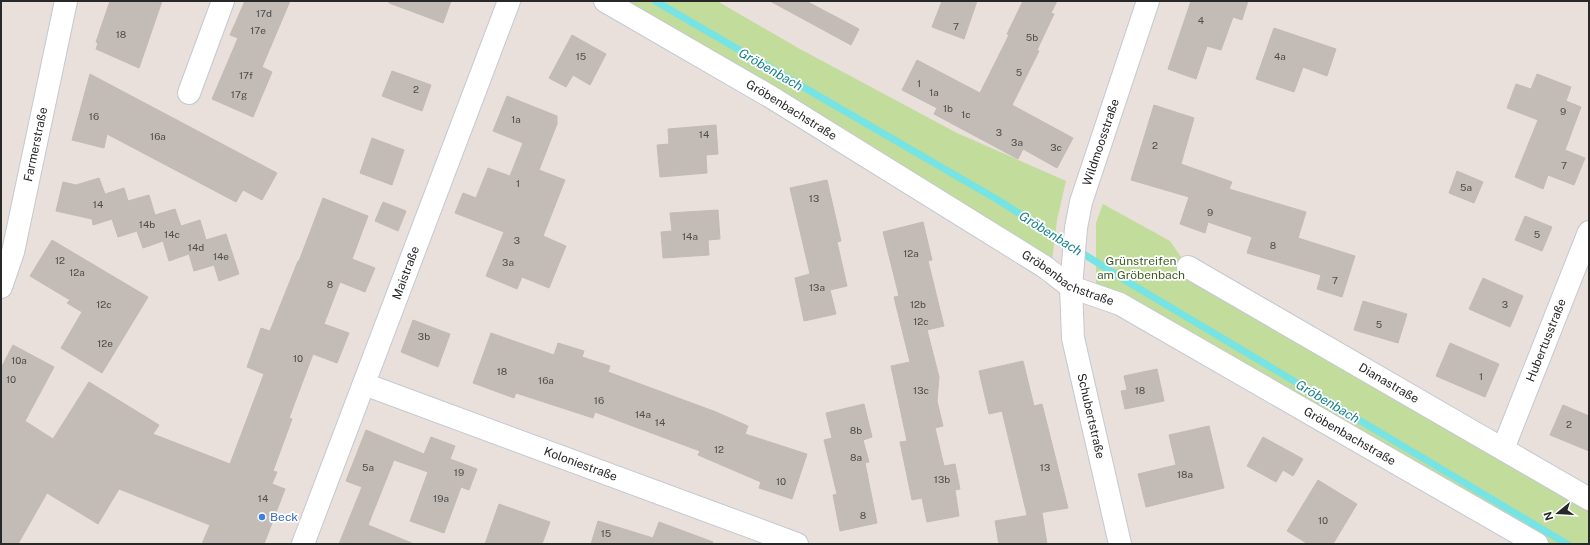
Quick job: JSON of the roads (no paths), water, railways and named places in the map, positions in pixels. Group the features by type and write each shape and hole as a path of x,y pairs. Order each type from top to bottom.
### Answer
{"street":[{"name":"Farmerstraße","path":"1,287 14,245 66,1"},
{"path":"189,93 223,1"},
{"name":"Maistraße","path":"303,544 509,1"},
{"name":"Gröbenbachstraße","path":"605,1 771,97 1045,267 1071,287 1120,304 1506,536 1537,544"},
{"name":"Wildmoosstraße","path":"1071,287 1072,262 1080,202 1148,1"},
{"name":"Hubertusstraße","path":"1503,449 1589,232"},
{"name":"Dianastraße","path":"1188,267 1589,499"},
{"name":"Schubertstraße","path":"1071,287 1073,338 1120,544"},
{"name":"Koloniestraße","path":"364,384 797,544"}],"waterway":[{"name":"Gröbenbach","path":"655,1 998,200 1128,282 1567,544"}],"place":[{"name":"Beck","path":"262,517"}],"park label":[{"name":"Grünstreifen am Gröbenbach","path":"1141,268"}]}
